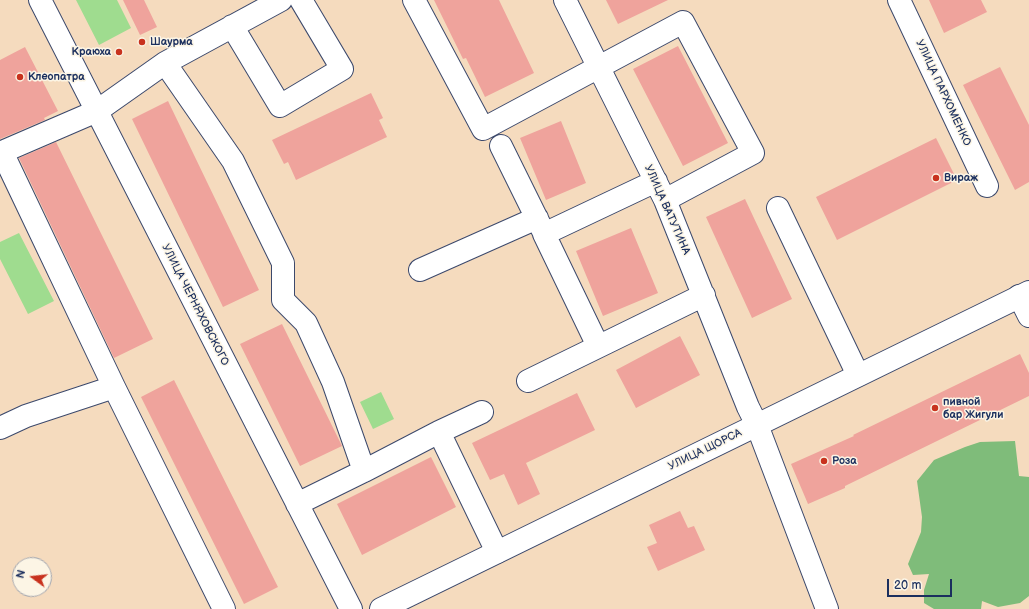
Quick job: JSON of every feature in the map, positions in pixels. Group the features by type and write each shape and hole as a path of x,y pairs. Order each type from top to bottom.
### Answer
{"street":[{"name":"УЛИЦА ЧЕРНЯХОВСКОГО","path":"40,0 351,609"},
{"path":"224,609 114,387 2,152 97,111 165,63 281,0"},
{"path":"232,26 280,106 342,69 301,0"},
{"path":"414,0 483,129 682,22 753,153 660,190 540,226 420,270"},
{"name":"УЛИЦА ВАТУТИНА","path":"565,0 660,190 704,295 748,407 757,425 827,609"},
{"name":"УЛИЦА ПАРХОМЕНКО","path":"899,0 987,186"},
{"path":"165,63 233,161 283,263 283,300 306,323 333,382 364,471"},
{"path":"501,146 598,346"},
{"path":"778,208 858,375"},
{"path":"1024,294 1029,316"},
{"name":"УЛИЦА ЩОРСА","path":"381,609 1024,294"},
{"path":"528,381 704,295"},
{"path":"0,428 26,416 114,387"},
{"path":"297,504 439,432 482,412"},
{"path":"439,432 497,552"}],"green space":[{"path":"76,0 117,0 131,28 99,45"},
{"path":"19,233 54,301 28,314 0,259 0,242"},
{"path":"381,392 394,419 373,429 360,402"},
{"path":"1015,441 1019,476 1029,477 1029,596 1020,603 998,607 982,601 981,609 934,609 924,603 924,590 929,574 913,575 908,564 921,532 922,517 917,481 934,460 965,447 980,442"}],"building":[{"path":"123,0 144,0 157,27 140,35"},
{"path":"434,0 499,0 534,73 485,97 466,58 463,59"},
{"path":"606,0 668,0 618,24"},
{"path":"929,0 981,0 987,12 944,33"},
{"path":"678,46 728,143 683,166 633,69"},
{"name":"Клеопатра","path":"25,47 58,111 44,118 45,120 0,139 0,60"},
{"path":"1000,67 1029,125 1029,182 1015,190 963,85"},
{"path":"371,93 383,118 379,120 387,137 296,180 288,162 284,164 272,140"},
{"path":"168,101 259,290 223,307 132,119"},
{"path":"561,121 586,183 546,200 520,138"},
{"path":"936,138 957,180 837,240 816,197"},
{"path":"56,142 153,339 114,358 19,158"},
{"path":"745,199 792,299 752,318 706,217"},
{"path":"631,228 658,293 603,316 576,251"},
{"path":"282,324 342,446 300,466 240,344"},
{"path":"680,336 700,375 636,408 616,370"},
{"path":"1020,354 1029,373 1029,396 845,486 845,488 808,504 791,464 854,436 853,435"},
{"path":"174,380 278,587 244,604 141,397"},
{"path":"577,393 595,430 526,463 540,494 518,505 504,474 490,480 472,443"},
{"path":"431,457 456,507 362,555 337,504"},
{"path":"680,511 688,528 694,526 705,550 658,571 647,547 657,543 649,525"}],"place":[{"name":"Шаурма","path":"142,42"},
{"name":"Краюха","path":"119,52"},
{"name":"Клеопатра","path":"20,77"},
{"name":"Вираж","path":"936,178"},
{"name":"пивной бар Жигули","path":"935,408"},
{"name":"Роза","path":"824,461"}]}
